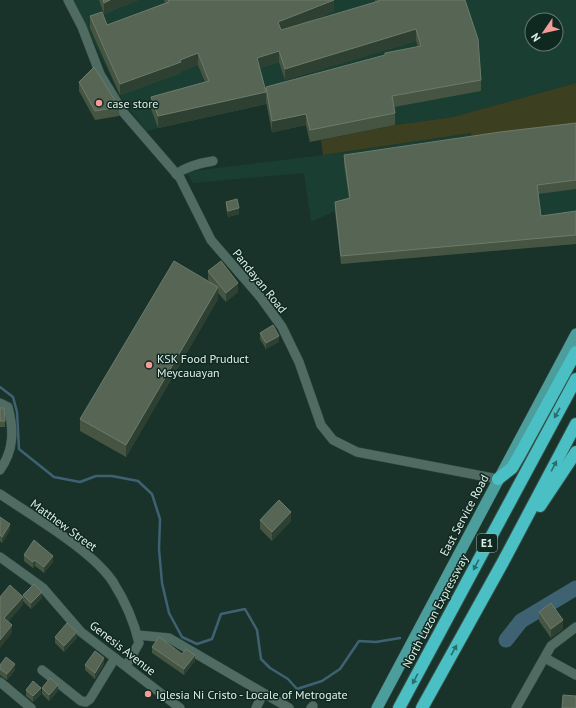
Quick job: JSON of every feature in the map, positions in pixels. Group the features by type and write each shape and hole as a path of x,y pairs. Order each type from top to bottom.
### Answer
{"highway":[{"path":"498,479 512,468 576,352"},
{"name":"North Luzon Expressway","path":"399,708 576,379"},
{"name":"E1","path":"422,708 503,562 576,424"},
{"path":"503,562 576,452"}],"main road":[{"name":"East Service Road","path":"377,708 576,334"}],"street":[{"name":"Pandayan Road","path":"68,0 82,27 100,74 123,112 176,174 211,240 261,298 282,327 299,362 321,425 333,440 357,452 498,479"},
{"path":"176,174 184,168 199,163 214,161"},
{"path":"0,403 8,407 13,425 9,458 0,470"},
{"name":"Matthew Street","path":"0,494 88,555 112,580 133,620 139,643 126,666"},
{"name":"Genesis Avenue","path":"0,557 43,588 81,632 180,708"},
{"path":"527,708 517,706 551,646 576,627"},
{"path":"137,635 169,638 289,708"},
{"path":"42,670 85,705 115,658"},
{"path":"545,658 576,675"},
{"path":"0,682 30,708"},
{"path":"256,708 263,694"}],"shaded area":[{"path":"74,0 576,0 576,83 453,117 395,125 309,142 306,125 272,133 266,104 146,131 119,95"},
{"path":"576,83 576,124 472,139 471,133 323,155 321,140 395,125 453,117"},
{"path":"576,124 576,244 341,264 335,211 311,222 304,173 193,183 186,172 323,155 471,133 472,139"}],"building":[{"path":"103,0 110,0 104,3"},
{"path":"168,0 334,0 278,22 281,30 379,0 465,0 478,39 481,80 392,96 395,113 310,130 306,114 272,121 266,87 385,55 385,53 421,46 416,29 285,69 279,51 257,58 266,92 158,116 151,97 209,81 198,53 180,60 181,62 120,84 90,16 102,12 107,25 169,2"},
{"name":"case store","path":"94,67 119,107 95,111 79,82"},
{"path":"576,123 576,180 537,185 541,216 576,211 576,235 341,256 335,202 350,198 344,155 500,132"},
{"path":"237,199 239,208 228,211 226,202"},
{"name":"KSK Food Pruduct Meycauayan","path":"174,261 218,287 126,445 80,419"},
{"path":"221,261 238,283 226,293 208,271"},
{"path":"273,325 279,336 266,343 260,333"},
{"path":"0,408 4,408 5,421 0,421"},
{"path":"279,500 291,512 272,532 260,520"},
{"path":"0,517 10,524 2,537 0,535"},
{"path":"34,540 53,556 44,567 35,560 33,562 24,555"},
{"path":"34,584 42,592 31,603 23,595"},
{"path":"10,585 23,597 4,618 12,625 0,640 0,597"},
{"path":"551,603 563,620 551,629 539,612"},
{"path":"67,623 77,632 64,646 55,637"},
{"path":"159,637 182,654 186,649 195,655 184,669 152,647"},
{"path":"95,651 104,658 95,673 85,665"},
{"path":"6,657 15,664 7,674 0,669 0,665"},
{"path":"50,678 58,685 49,695 42,688"},
{"path":"33,681 41,688 33,696 26,690"},
{"path":"563,695 576,696 576,708 562,708"}],"waterway":[{"path":"0,387 13,397 17,412 19,449 54,477 80,482 96,476 112,476 138,481 152,494 160,519 159,549 162,583 169,613 182,637 197,644 212,639 221,614 245,609 257,630 261,659 270,668 288,679 297,689 322,681 340,669 359,641 376,642 400,638"},
{"path":"506,640 521,621 576,588"}],"place":[{"name":"case store","path":"99,103"},
{"name":"KSK Food Pruduct Meycauayan","path":"149,365"},
{"name":"Iglesia Ni Cristo - Locale of Metrogate","path":"148,694"}]}
